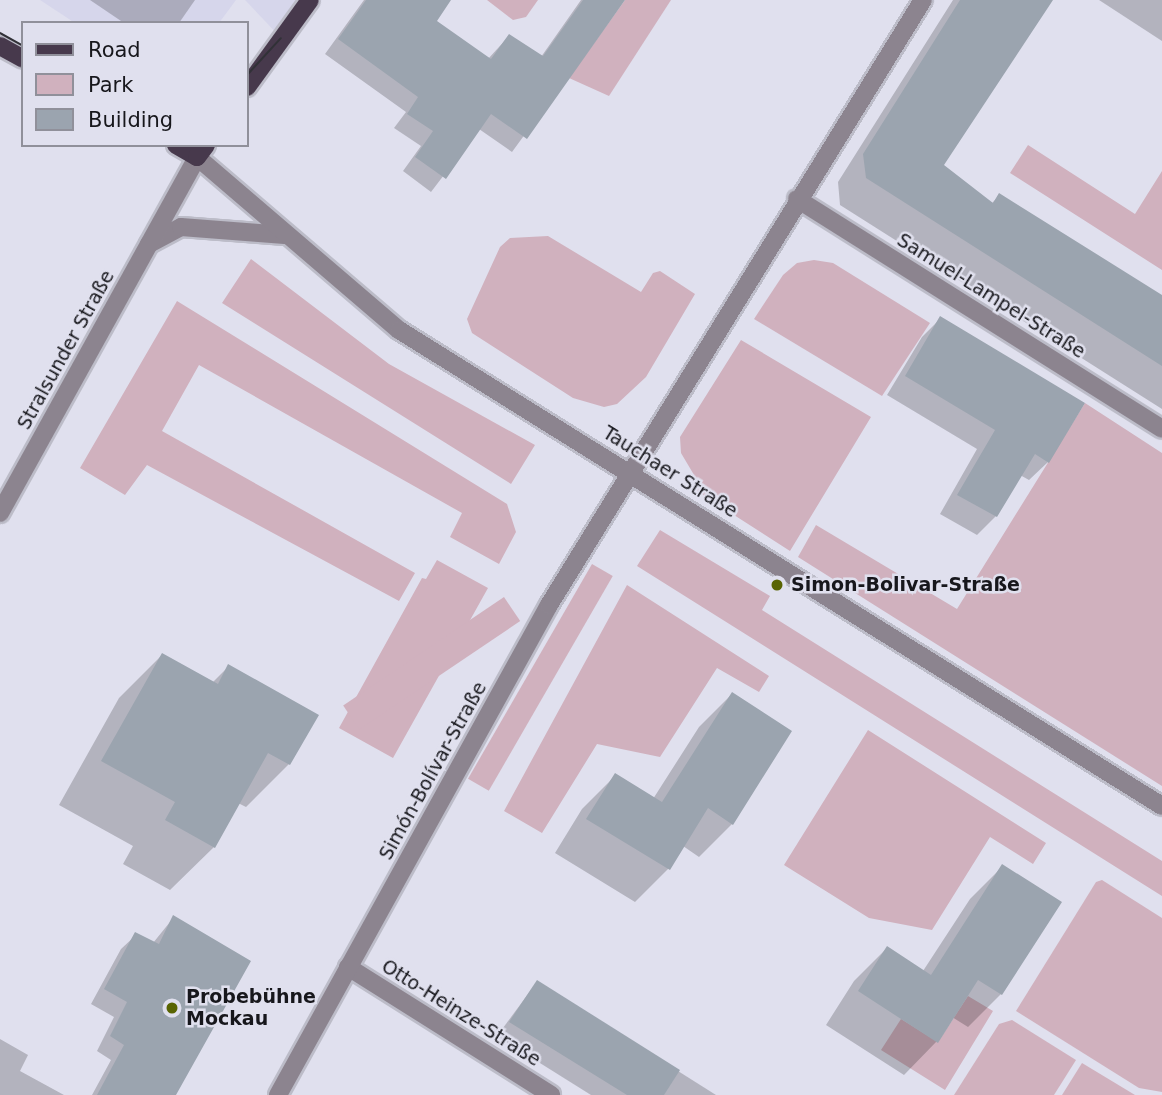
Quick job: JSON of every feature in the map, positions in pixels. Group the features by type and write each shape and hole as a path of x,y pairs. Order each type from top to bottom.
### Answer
{"main road":[{"path":"248,87 310,0"},
{"path":"0,46 21,58"},
{"name":"Tauchaer Straße","path":"185,147 202,151"}],"street":[{"path":"629,470 923,0"},
{"name":"Tauchaer Straße","path":"202,151 285,235 399,330 629,470 1162,806"},
{"name":"Stralsunder Straße","path":"0,513 202,151"},
{"name":"Samuel-Lampel-Straße","path":"797,199 1162,429"},
{"path":"149,244 181,227 285,235"},
{"name":"Simón-Bolívar-Straße","path":"278,1095 629,470"},
{"name":"Otto-Heinze-Straße","path":"348,967 551,1095"}],"shaded area":[{"path":"40,0 236,0 220,21 72,21"},
{"path":"245,0 310,0 281,38"}],"green space":[{"path":"487,0 538,0 526,17 513,20"},
{"path":"625,0 671,0 609,96 569,78"},
{"path":"1028,145 1135,214 1162,171 1162,270 1010,173"},
{"path":"548,236 641,292 653,273 660,271 695,294 646,377 617,404 604,407 573,398 472,333 467,319 500,247 510,238"},
{"path":"251,259 389,364 535,445 511,484 222,303"},
{"path":"814,260 833,263 930,323 882,396 754,319 783,275 797,263"},
{"path":"177,301 507,504 516,532 499,564 450,537 462,513 199,365 162,431 415,573 399,601 147,465 125,495 80,468"},
{"path":"741,340 871,417 790,551 692,488 697,480 681,453 680,437"},
{"path":"1085,403 1162,453 1162,786 798,557 816,525 957,609"},
{"path":"660,530 770,596 762,610 1162,861 1162,896 637,566"},
{"path":"437,560 488,588 393,758 339,728 422,578 426,579"},
{"path":"592,564 613,576 489,791 468,779"},
{"path":"627,585 769,676 759,692 717,668 660,757 597,744 542,833 504,811"},
{"path":"504,597 520,621 359,730 343,705"},
{"path":"868,730 1046,843 1033,864 990,837 932,930 869,918 784,865"},
{"path":"1102,880 1162,918 1162,1092 1139,1088 1016,1011 1096,882"},
{"path":"968,996 993,1011 945,1090 881,1050 901,1019 938,1042"},
{"path":"1012,1020 1076,1060 1054,1095 954,1095 999,1024"},
{"path":"1082,1063 1135,1095 1062,1095"}],"building":[{"path":"366,0 451,0 437,21 491,59 509,34 543,56 583,0 625,0 527,139 491,114 446,179 415,157 433,131 407,114 418,97 338,39"},
{"path":"960,0 1053,0 944,165 993,203 999,193 1162,295 1162,366 866,178 863,154"},
{"path":"940,316 1085,403 1049,463 1035,454 997,517 957,495 995,430 905,376"},
{"path":"162,653 218,684 228,664 319,715 290,765 268,753 215,848 165,820 175,802 101,761"},
{"path":"732,692 792,731 733,825 708,808 670,870 586,819 615,773 662,802"},
{"path":"1002,864 1062,902 1002,995 978,980 938,1043 858,991 887,946 931,975"},
{"path":"173,915 251,961 176,1095 97,1095 124,1045 110,1036 127,1002 104,989 135,932 159,944"},
{"path":"537,980 680,1070 664,1095 627,1095 509,1022"}],"tram line":[{"path":"0,33 21,45"},
{"path":"248,74 281,38"}],"place":[{"name":"Simon-Bolivar-Straße","path":"777,585"},
{"name":"Probebühne Mockau","path":"172,1008"}]}
